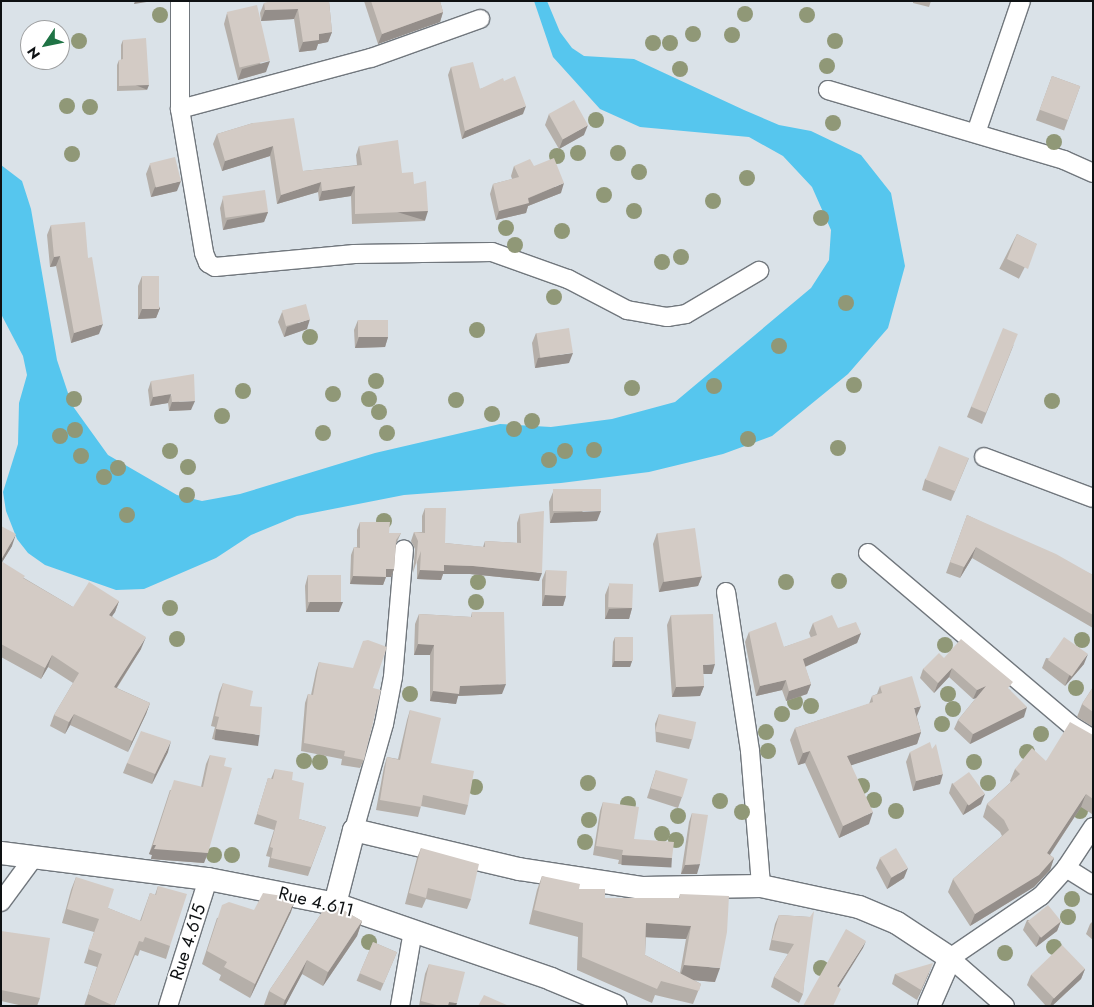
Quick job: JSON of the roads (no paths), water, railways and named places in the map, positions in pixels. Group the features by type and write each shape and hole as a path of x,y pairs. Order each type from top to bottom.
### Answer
{"street":[{"path":"180,1 180,109 204,253 208,263 215,267 354,254 492,252 568,280 627,310 667,318 686,314 759,271"},
{"path":"976,133 1021,1"},
{"path":"180,109 372,58 480,19"},
{"path":"828,90 1064,160 1093,174"},
{"path":"984,458 1093,498"},
{"path":"335,904 384,724 393,677 404,549"},
{"path":"868,554 1072,726 1093,739"},
{"path":"726,592 750,751 762,886"},
{"path":"929,1006 950,958 1041,896 1066,868 1093,827"},
{"path":"354,830 519,869 642,888 762,886 859,907 897,923 950,958 1005,1006"},
{"name":"Rue 4.611","path":"1,853 208,879 335,904 616,1006"},
{"path":"1,902 34,857"},
{"path":"1066,868 1093,885"},
{"name":"Rue 4.615","path":"168,1006 208,879"},
{"path":"400,1006 413,931"}],"water":[{"path":"534,1 547,1 560,32 572,48 584,56 634,59 779,125 811,131 861,155 891,193 905,266 888,328 848,374 772,436 723,454 649,472 561,483 404,495 297,516 251,535 216,558 144,589 116,590 45,565 28,553 17,539 6,511 3,492 18,444 19,403 27,375 23,356 1,314 1,165 22,181 31,209 57,360 72,405 108,455 177,495 202,501 240,494 375,453 500,424 551,427 612,419 675,402 811,288 829,260 831,230 812,187 783,156 749,137 640,127 600,109 553,57"}]}
